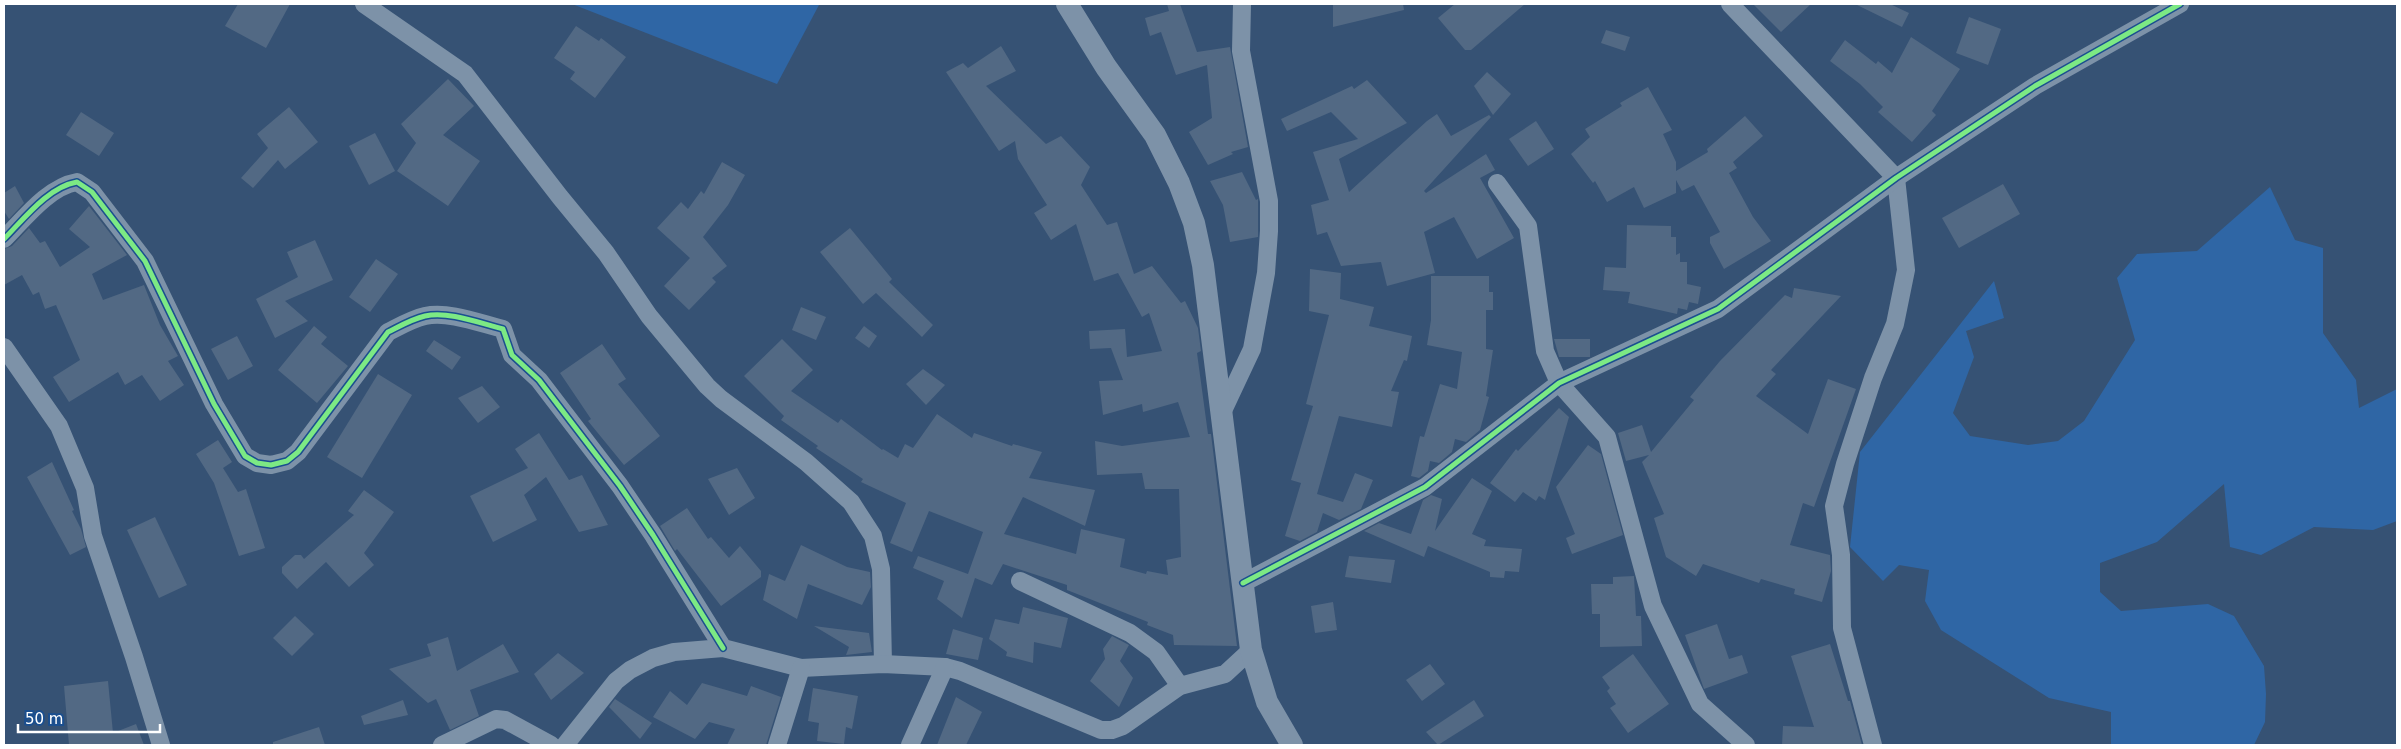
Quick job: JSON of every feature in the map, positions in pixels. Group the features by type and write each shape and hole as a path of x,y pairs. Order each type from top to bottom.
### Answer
{"street":[{"path":"364,4 465,74 606,253 649,316 707,386 721,399 806,462 851,502 873,536 881,569 883,664"},
{"path":"1067,4 1106,68 1146,120 1182,191 1194,223 1203,265 1251,650 1267,702 1292,745"},
{"path":"1221,416 1252,349 1266,273 1269,231 1269,201 1242,51 1242,4"},
{"path":"1730,4 1896,178 1906,270 1895,324 1873,378 1845,464 1834,506 1841,554 1842,628 1873,745"},
{"path":"1243,583 1425,487 1559,383 1718,309 1896,178 2035,86 2180,4"},
{"path":"4,239 52,193 65,184 77,182 92,192 144,261 214,404 245,456 256,463 271,465 288,461 298,452 388,332 405,323 426,316 452,317 503,329 512,355 539,380 620,486 653,535 723,648"},
{"path":"1497,184 1528,226 1545,350 1559,383 1606,437 1653,606 1700,704 1746,745"},
{"path":"4,347 59,426 85,488 93,536 161,745"},
{"path":"1020,581 1130,633 1156,652 1180,686"},
{"path":"565,745 616,681 630,670 653,658 674,652 723,648 801,668 883,664 945,667 960,670 1101,730 1112,730 1123,726 1180,686 1225,674 1251,650"},
{"path":"910,745 945,667"},
{"path":"777,745 801,668"},
{"path":"442,745 496,719 504,720 551,745"}],"shaded area":[{"path":"572,4 818,4 819,5 777,84"},
{"path":"2270,187 2295,240 2323,248 2323,333 2356,380 2359,408 2397,389 2397,521 2373,530 2314,527 2261,555 2230,547 2224,484 2157,542 2100,563 2100,592 2121,611 2208,604 2234,616 2264,666 2266,694 2265,722 2254,745 2111,745 2111,712 2049,698 1941,630 1925,601 1929,570 1899,565 1883,581 1850,547 1860,452 1994,281 2004,318 1966,331 1974,357 1953,413 1970,436 2028,445 2058,441 2084,421 2135,340 2117,278 2137,254 2197,251"}],"building":[{"path":"238,4 290,4 266,48 225,26"},
{"path":"1167,4 1180,4 1197,52 1230,47 1248,147 1231,152 1233,154 1208,165 1189,132 1212,118 1207,65 1176,75 1161,32 1150,36 1145,18 1169,11"},
{"path":"1333,4 1403,4 1404,10 1333,27"},
{"path":"1455,4 1525,4 1471,50 1465,50 1438,18"},
{"path":"1753,4 1811,4 1781,32"},
{"path":"1855,4 1890,4 1909,13 1902,27"},
{"path":"1969,17 2001,29 1988,65 1956,53"},
{"path":"576,26 599,41 601,38 626,57 595,98 570,79 575,72 554,58"},
{"path":"1606,30 1630,37 1625,51 1601,43"},
{"path":"1911,37 1960,69 1932,111 1936,115 1912,142 1878,112 1883,107 1860,84 1830,61 1845,40 1876,64 1878,61 1892,73"},
{"path":"1001,46 1016,71 986,86 1046,144 1061,136 1090,167 1081,185 1107,225 1117,222 1134,274 1152,266 1181,303 1185,301 1198,328 1201,351 1197,353 1208,434 1211,434 1237,646 1174,645 1173,635 1147,625 1148,622 1067,590 1067,585 1003,564 992,585 975,578 962,618 937,599 944,581 913,568 918,556 968,574 983,532 929,511 912,552 890,543 906,503 861,482 863,479 816,448 818,446 781,420 784,416 744,376 782,339 813,370 791,391 838,423 841,419 882,450 898,458 905,444 913,448 937,414 972,438 974,433 1012,446 1013,444 1042,452 1029,478 1095,490 1085,526 1023,497 1004,534 1076,554 1081,529 1125,539 1120,567 1146,574 1147,571 1168,575 1166,560 1181,557 1179,489 1145,489 1142,473 1097,475 1095,441 1122,446 1190,437 1178,402 1143,412 1142,404 1103,415 1099,381 1123,380 1111,348 1090,349 1089,331 1125,329 1127,357 1162,351 1149,313 1142,317 1118,273 1094,281 1076,224 1051,240 1034,213 1047,205 1018,159 1015,141 999,151 946,72 963,63 968,68"},
{"path":"1487,72 1511,94 1493,115 1474,86"},
{"path":"448,79 474,106 443,135 480,161 448,206 397,171 416,143 401,124"},
{"path":"1367,80 1407,123 1339,159 1349,192 1437,114 1451,136 1489,115 1491,117 1424,191 1426,193 1486,154 1495,170 1480,178 1514,238 1477,259 1454,217 1424,232 1435,273 1387,286 1381,262 1341,266 1327,232 1317,235 1311,205 1329,200 1313,152 1358,139 1331,112 1287,131 1281,119 1352,86 1354,89"},
{"path":"1648,87 1672,130 1663,134 1676,162 1676,171 1708,152 1707,149 1745,116 1763,136 1733,162 1737,168 1729,173 1753,217 1771,241 1724,269 1710,243 1710,237 1720,232 1694,185 1682,191 1676,180 1676,193 1644,208 1634,187 1607,202 1595,181 1593,183 1571,154 1590,137 1585,129 1622,106 1620,103"},
{"path":"289,107 318,142 285,169 278,160 253,188 241,178 268,148 257,134"},
{"path":"81,112 114,133 99,156 66,135"},
{"path":"1536,121 1554,149 1528,166 1509,139"},
{"path":"375,133 395,171 369,185 349,146"},
{"path":"722,162 745,175 728,205 703,237 727,266 712,278 716,282 689,310 664,286 690,258 657,228 681,202 688,209 701,191 704,194"},
{"path":"1242,172 1256,200 1258,199 1258,237 1230,242 1223,205 1210,181"},
{"path":"2003,184 2020,214 1959,248 1942,218"},
{"path":"15,186 24,203 9,219 4,211 4,193"},
{"path":"89,206 127,255 92,274 103,300 144,285 160,325 178,356 168,361 184,385 160,401 142,375 125,385 118,372 69,402 53,377 80,360 56,305 45,309 39,292 33,295 22,275 4,285 4,249 12,246 29,228 40,243 45,241 60,267 90,247 69,229"},
{"path":"1627,225 1671,226 1671,237 1676,237 1676,255 1680,253 1680,262 1687,262 1687,284 1701,287 1698,304 1689,302 1687,310 1678,308 1677,314 1628,303 1630,292 1603,290 1605,267 1626,268"},
{"path":"850,228 892,279 889,282 933,325 922,337 876,293 863,304 820,252"},
{"path":"315,240 333,280 285,301 308,321 275,338 256,299 298,277 287,252"},
{"path":"376,259 398,274 370,312 349,297"},
{"path":"1310,269 1341,273 1340,299 1374,307 1369,326 1412,336 1407,361 1404,360 1391,391 1399,392 1392,427 1339,416 1317,494 1343,502 1355,473 1373,480 1361,509 1339,520 1323,513 1317,532 1300,541 1285,536 1301,483 1291,480 1313,406 1306,404 1329,315 1309,311"},
{"path":"1431,276 1489,276 1489,292 1493,292 1493,310 1486,310 1486,349 1493,350 1486,396 1489,397 1480,430 1466,442 1455,439 1452,452 1439,463 1430,461 1428,471 1419,478 1411,476 1420,436 1424,437 1440,384 1457,389 1462,352 1427,345 1431,320"},
{"path":"1794,288 1841,296 1771,370 1776,374 1756,396 1808,434 1828,379 1856,389 1814,507 1803,503 1790,545 1830,555 1831,571 1822,602 1794,594 1795,589 1761,579 1759,583 1703,564 1696,576 1666,557 1654,518 1664,514 1642,462 1649,455 1626,461 1618,433 1642,425 1651,452 1694,400 1690,397 1720,361 1785,295 1792,298"},
{"path":"801,307 826,317 816,340 792,330"},
{"path":"314,326 327,337 321,344 348,366 317,403 278,370"},
{"path":"864,326 877,336 869,348 855,338"},
{"path":"237,336 253,366 228,380 211,349"},
{"path":"1554,339 1590,339 1590,357 1559,357"},
{"path":"434,340 461,357 452,370 426,351"},
{"path":"602,344 626,379 618,384 660,436 624,465 588,421 591,419 560,373"},
{"path":"923,369 945,385 926,405 906,384"},
{"path":"378,374 412,395 362,478 327,457"},
{"path":"482,386 500,407 478,423 458,398"},
{"path":"1559,408 1569,417 1545,500 1539,496 1536,501 1523,492 1515,502 1490,483 1516,449 1518,451"},
{"path":"539,433 569,480 582,475 608,525 579,532 546,477 524,495 537,520 493,542 470,496 528,468 515,449"},
{"path":"218,440 232,462 223,468 238,492 246,489 265,548 239,556 214,483 196,454"},
{"path":"1588,445 1601,454 1623,535 1572,554 1566,538 1575,534 1556,487"},
{"path":"52,462 74,510 72,511 81,529 86,547 70,555 27,477"},
{"path":"737,468 755,498 729,515 708,479"},
{"path":"1472,478 1492,491 1472,534 1486,540 1484,546 1522,549 1519,572 1505,571 1504,578 1490,577 1490,572 1428,546 1424,557 1364,531 1379,523 1411,534 1423,500 1431,495 1442,499 1435,531"},
{"path":"364,490 394,512 364,553 374,565 349,587 326,562 297,589 282,573 282,567 295,555 301,555 304,559 354,515 348,511"},
{"path":"687,508 708,539 711,537 729,558 740,546 761,571 761,577 721,606 677,549 675,551 660,526"},
{"path":"155,517 187,585 159,598 127,530"},
{"path":"801,545 847,567 870,572 871,587 862,605 808,584 797,619 763,600 769,574 785,581"},
{"path":"1349,556 1395,560 1391,583 1345,577"},
{"path":"1634,576 1636,616 1641,616 1642,646 1600,647 1600,614 1592,614 1591,584 1613,584 1613,577"},
{"path":"1333,602 1337,630 1315,633 1311,606"},
{"path":"1023,607 1068,618 1061,648 1034,642 1033,663 1006,656 1007,652 989,639 995,619 1019,624"},
{"path":"295,616 314,634 292,656 273,638"},
{"path":"1717,624 1729,659 1742,655 1748,673 1704,689 1685,635"},
{"path":"814,626 869,633 872,652 846,655 849,647"},
{"path":"953,629 983,638 978,660 946,654"},
{"path":"1112,636 1129,645 1120,661 1133,678 1119,707 1090,681 1105,659 1103,649"},
{"path":"448,637 457,671 503,644 519,672 470,690 479,716 450,730 436,699 428,703 389,669 431,656 427,644"},
{"path":"1830,644 1848,701 1850,701 1862,745 1782,745 1783,726 1814,727 1791,656"},
{"path":"558,653 584,673 551,700 534,674"},
{"path":"1633,654 1669,704 1628,733 1610,708 1616,704 1607,691 1610,688 1602,677"},
{"path":"1430,664 1445,684 1422,701 1406,680"},
{"path":"108,681 113,733 136,724 144,745 69,745 64,686"},
{"path":"702,683 747,696 751,686 781,697 766,745 727,745 735,729 709,722 695,739 653,717 670,691 687,705"},
{"path":"813,688 858,696 852,729 846,727 844,744 817,741 819,723 808,721"},
{"path":"956,697 982,712 966,745 937,745"},
{"path":"615,699 652,723 640,739 609,707"},
{"path":"403,700 408,715 364,725 361,716"},
{"path":"1474,700 1484,716 1438,745 1426,732"},
{"path":"319,727 325,745 273,745 273,742"}],"cycle path":[{"path":"1243,583 1425,487 1559,383 1718,309 1896,178 2035,86 2180,4"},
{"path":"4,239 37,205 56,190 77,182 92,192 145,261 214,404 245,456 257,463 271,465 287,461 298,452 388,332 415,319 434,315 464,318 503,329 512,355 539,380 620,486 653,535 723,648"}]}
